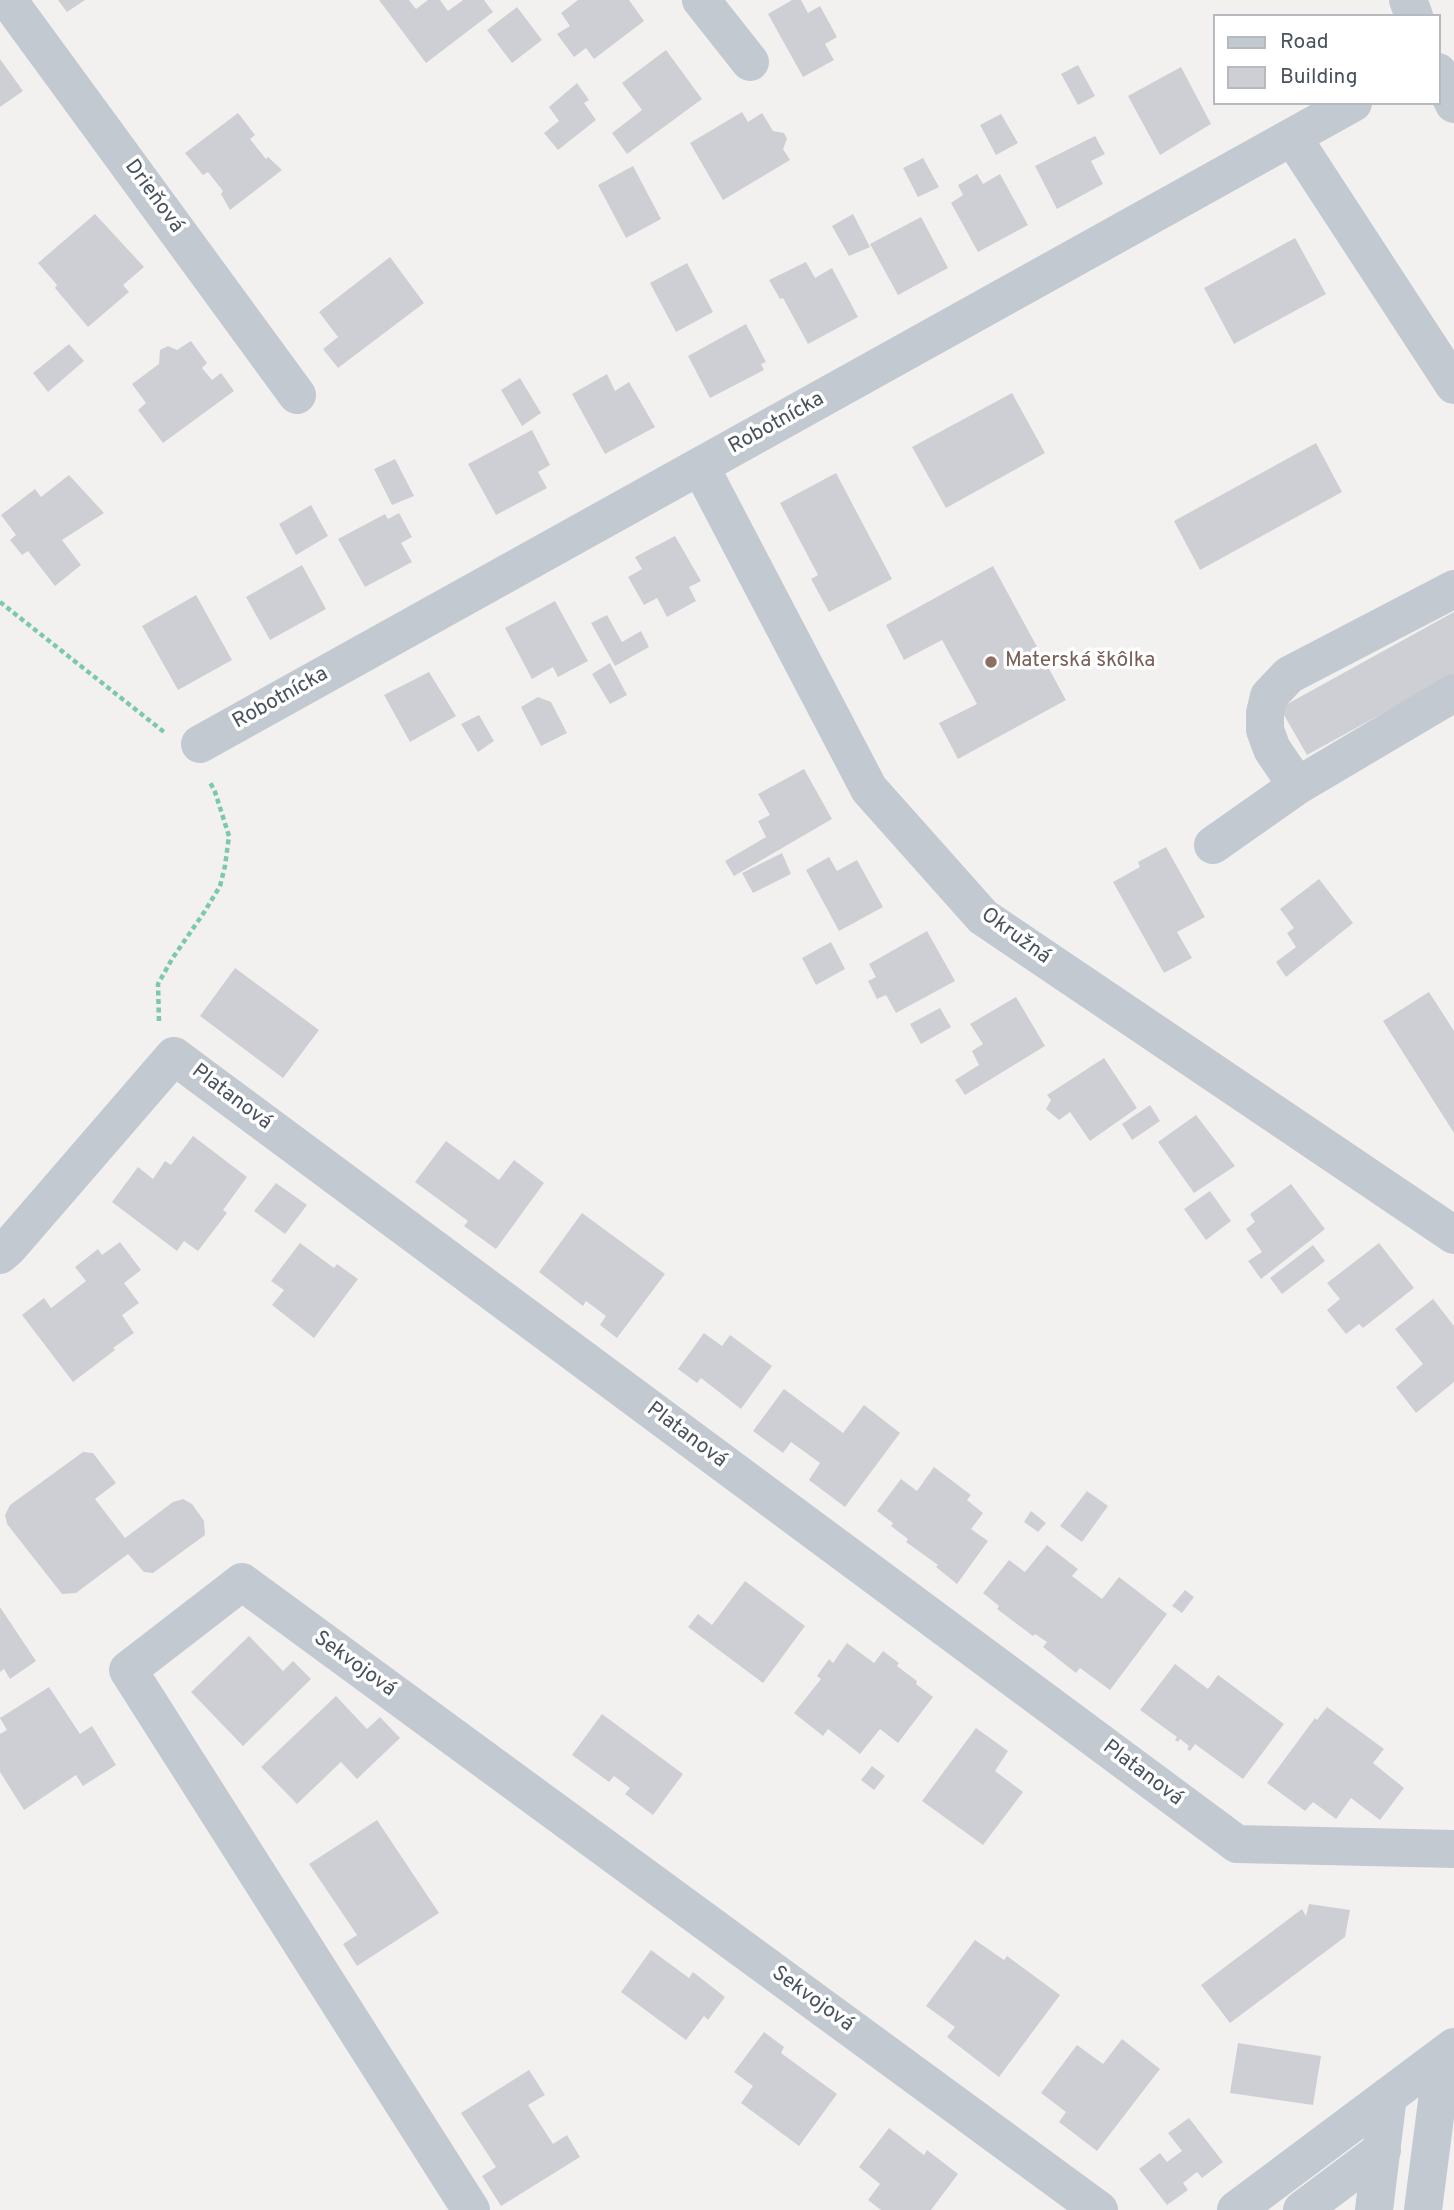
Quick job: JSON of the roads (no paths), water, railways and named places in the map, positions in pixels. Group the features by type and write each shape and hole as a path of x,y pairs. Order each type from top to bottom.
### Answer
{"street":[{"name":"Drieňová","path":"8,0 298,395"},
{"path":"701,0 750,62"},
{"path":"1440,76 1454,104"},
{"name":"Robotnícka","path":"195,748 1350,105"},
{"path":"1293,138 1454,385"},
{"name":"Okružná","path":"700,466 869,789 983,917 1454,1235"},
{"path":"1297,786 1272,749 1265,730 1269,696 1289,675 1454,589"},
{"path":"1213,845 1297,786 1454,692"},
{"name":"Platanová","path":"0,1255 174,1056 1237,1844 1454,1849"},
{"name":"Sekvojová","path":"471,2210 128,1671 242,1583 1099,2210"},
{"path":"1236,2210 1449,2051"},
{"path":"1423,2210 1449,2051"},
{"path":"1374,2210 1388,2096"},
{"path":"1302,2210 1382,2150"}],"place":[{"name":"Materská škôlka","path":"991,662"}]}
